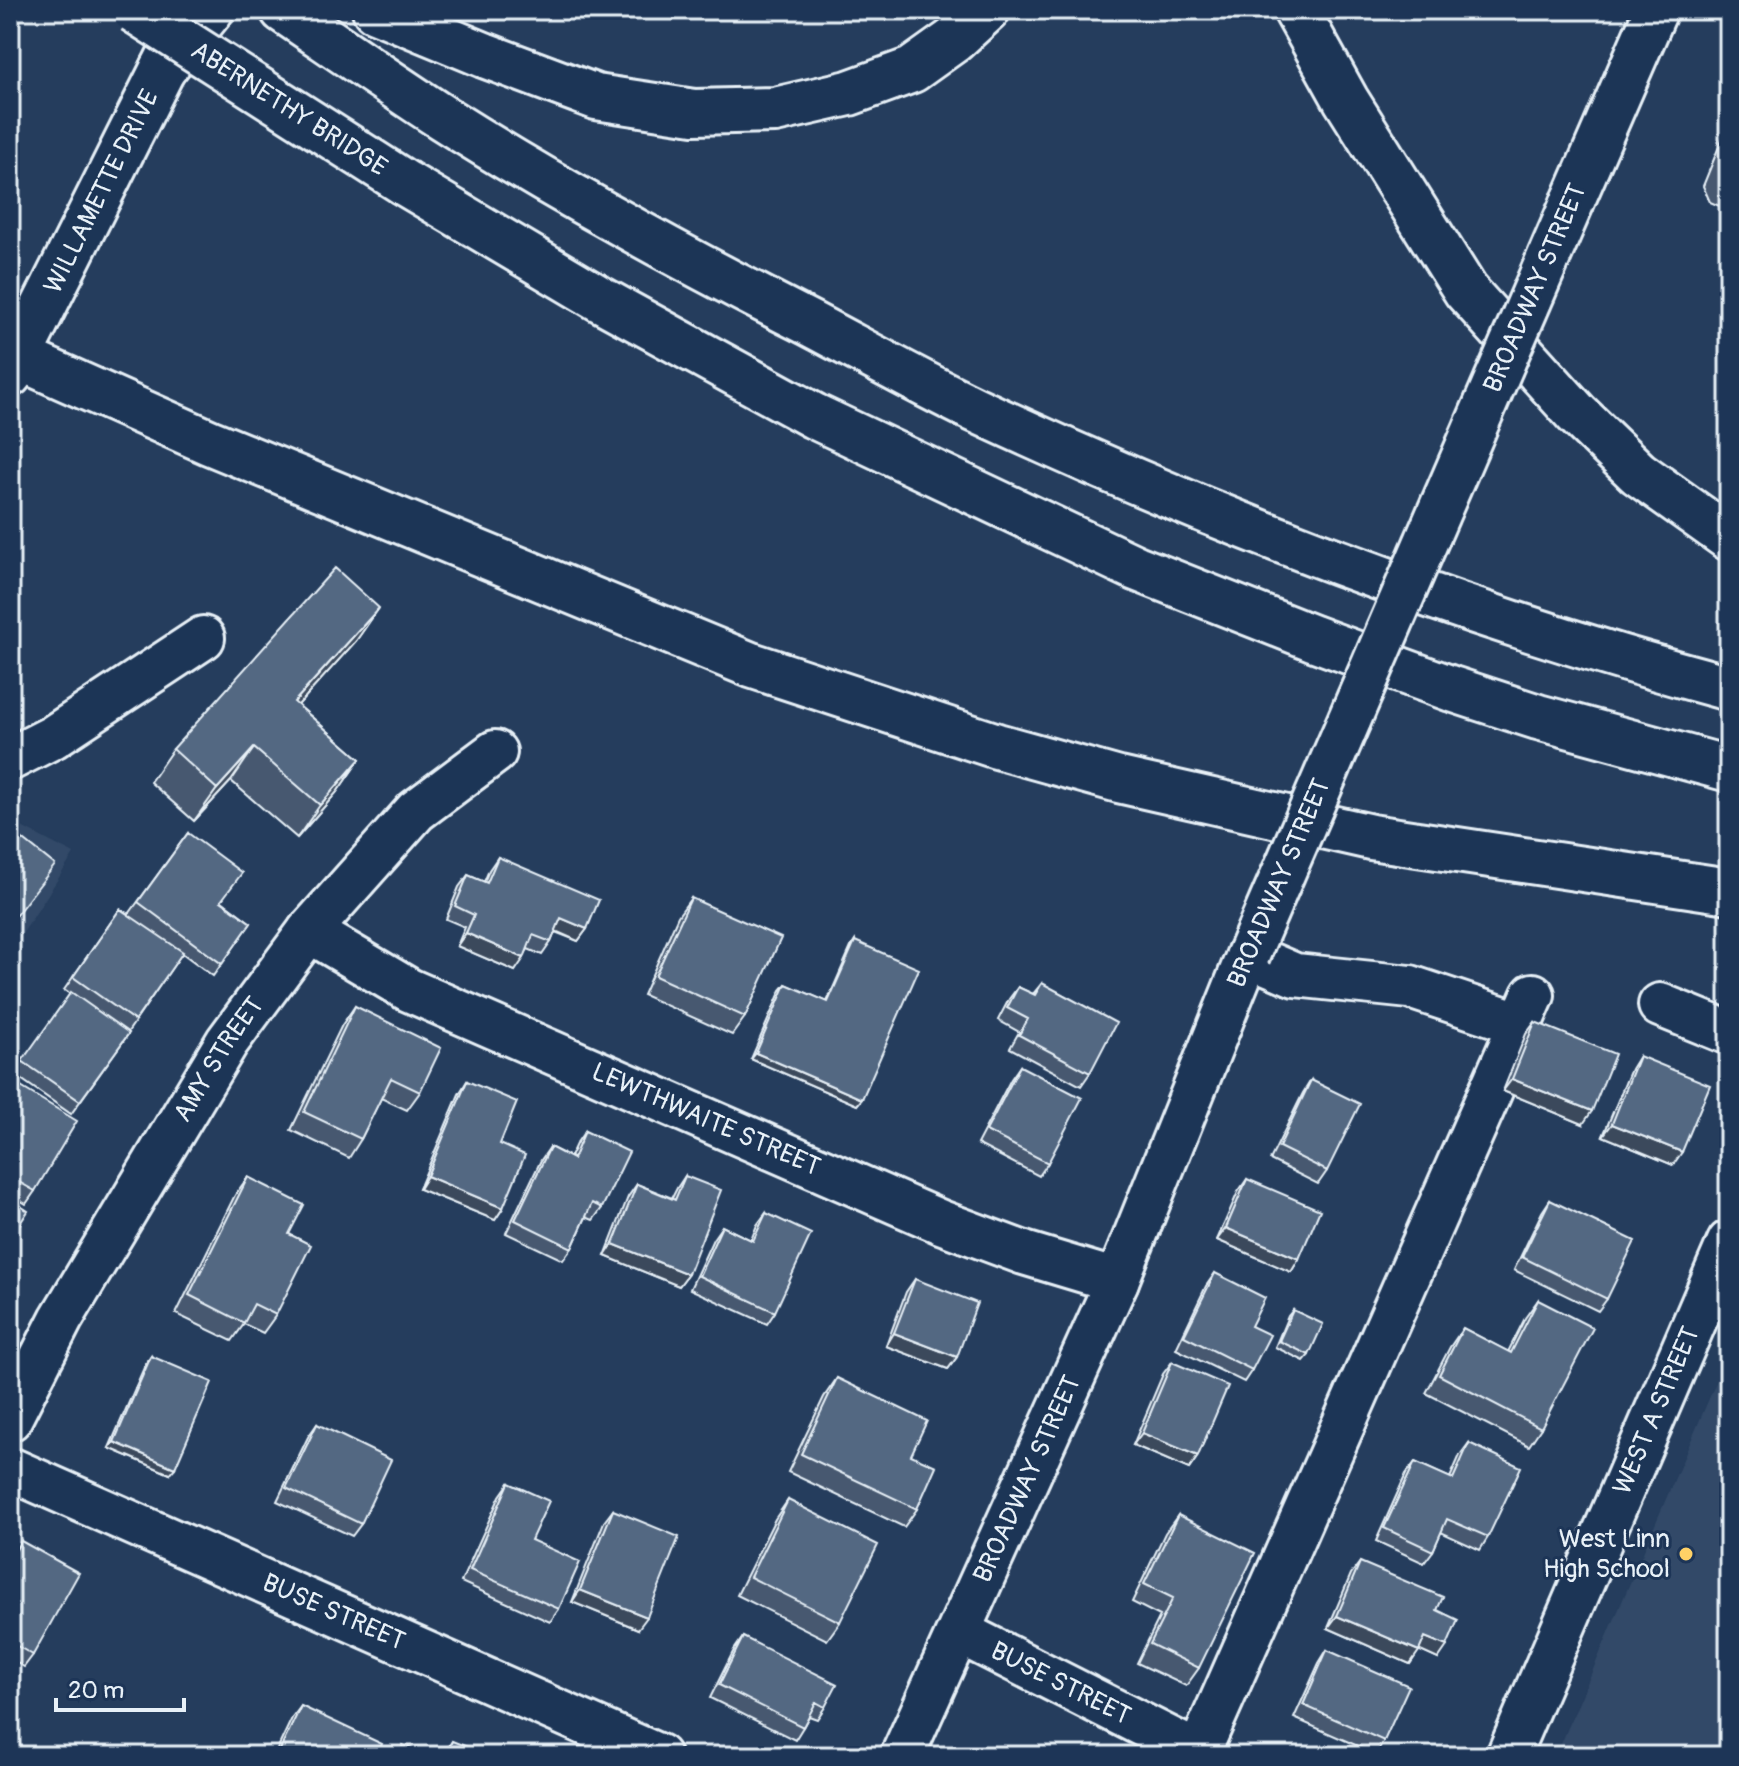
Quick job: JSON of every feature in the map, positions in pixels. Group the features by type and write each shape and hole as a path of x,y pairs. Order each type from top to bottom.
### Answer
{"main road":[{"name":"ABERNETHY BRIDGE","path":"134,10 405,183 602,300 814,416 1136,568 1313,638 1538,717 1729,769"},
{"name":"WILLAMETTE DRIVE","path":"13,360 194,10"},
{"path":"163,69 211,10"},
{"path":"283,10 445,119 726,281 970,407 1154,490 1293,547 1483,616 1729,688"},
{"path":"375,10 596,97 694,112 775,110 849,93 912,70 954,40 987,10"},
{"path":"1296,10 1346,100 1466,291 1577,414 1638,473 1729,538"},
{"path":"13,360 736,659 997,746 1119,780 1371,837 1729,891"}],"street":[{"name":"BROADWAY STREET","path":"902,1756 1117,1281 1248,955 1656,10"},
{"path":"10,759 53,737 203,638"},
{"name":"AMY STREET","path":"10,1419 61,1319 227,1042 309,931 416,811 495,752"},
{"name":"LEWTHWAITE STREET","path":"309,931 409,990 941,1222 1024,1253 1117,1281"},
{"path":"1200,1755 1527,1010 1410,987 1295,975 1248,955"},
{"path":"1660,1005 1729,1033"},
{"name":"WEST A STREET","path":"1508,1756 1729,1242"},
{"name":"BUSE STREET","path":"10,1469 659,1756"},
{"name":"BUSE STREET","path":"959,1632 1200,1755"}],"shaded area":[{"path":"10,821 74,854 10,953"},
{"name":"West Linn High School","path":"1729,1352 1729,1756 1556,1756"}],"building":[{"path":"335,568 379,608 294,702 360,759 320,805 254,748 217,789 173,749"},
{"path":"10,829 55,865 13,919 10,917"},
{"path":"188,833 242,873 221,901 251,923 222,964 138,902"},
{"path":"498,857 599,900 587,929 561,918 551,942 533,935 524,958 466,933 474,915 455,906 468,875 487,883"},
{"path":"691,898 781,938 745,1017 655,976"},
{"path":"120,909 183,952 135,1021 73,977"},
{"path":"855,941 919,969 862,1099 756,1053 786,984 828,1002"},
{"path":"1042,983 1116,1023 1090,1073 1019,1035 1028,1019 1007,1008 1018,987 1035,995"},
{"path":"71,992 129,1033 80,1101 22,1061"},
{"path":"355,1006 441,1048 420,1092 391,1078 361,1139 304,1112"},
{"path":"1535,1022 1615,1054 1592,1111 1512,1079"},
{"path":"1639,1056 1710,1085 1682,1152 1612,1124"},
{"path":"1020,1066 1082,1098 1048,1163 986,1131"},
{"path":"1311,1080 1360,1104 1327,1171 1279,1147"},
{"path":"11,1081 77,1121 35,1191 10,1177"},
{"path":"467,1081 517,1102 500,1144 525,1155 503,1208 427,1176"},
{"path":"585,1131 629,1152 602,1208 592,1203 572,1248 515,1220 550,1147 573,1159"},
{"path":"685,1176 721,1190 688,1274 613,1244 637,1184 675,1200"},
{"path":"248,1177 304,1205 289,1234 311,1245 276,1315 254,1304 244,1323 189,1295"},
{"path":"1247,1179 1320,1210 1299,1259 1226,1228"},
{"path":"10,1199 28,1211 10,1239"},
{"path":"1550,1200 1635,1241 1607,1299 1522,1257"},
{"path":"766,1213 811,1234 775,1312 699,1276 722,1226 753,1241"},
{"path":"1215,1273 1265,1298 1251,1326 1270,1335 1252,1370 1184,1336"},
{"path":"915,1279 977,1303 957,1357 894,1333"},
{"path":"1538,1300 1593,1328 1541,1428 1439,1375 1463,1328 1511,1353"},
{"path":"1293,1310 1323,1324 1309,1355 1279,1341"},
{"path":"151,1356 212,1382 175,1468 114,1442"},
{"path":"1172,1362 1228,1386 1198,1456 1142,1433"},
{"path":"837,1378 927,1421 911,1455 936,1466 917,1509 801,1454"},
{"path":"317,1424 391,1460 361,1524 286,1488"},
{"path":"1469,1443 1521,1467 1488,1537 1447,1519 1433,1551 1384,1528 1415,1462 1453,1479"},
{"path":"509,1483 549,1501 531,1540 580,1562 559,1609 470,1570"},
{"path":"788,1500 878,1545 840,1622 750,1577"},
{"path":"613,1510 679,1537 647,1617 580,1590"},
{"path":"1178,1515 1255,1553 1199,1668 1150,1644 1173,1598 1144,1584"},
{"path":"21,1541 79,1573 33,1655 10,1642 10,1560"},
{"path":"1360,1562 1443,1597 1437,1610 1458,1620 1447,1646 1425,1637 1419,1651 1337,1616"},
{"path":"743,1637 837,1684 825,1707 816,1702 803,1727 719,1685"},
{"path":"1327,1650 1409,1686 1384,1741 1303,1705"},
{"path":"10,1700 18,1704 10,1719"},
{"path":"301,1706 382,1744 376,1756 277,1756"},
{"path":"452,1741 478,1751 476,1756 446,1756"},
{"path":"403,1745 430,1756 398,1756"},
{"path":"996,1748 1015,1756 993,1756"}],"place":[{"name":"West Linn High School","path":"1686,1554"}]}
